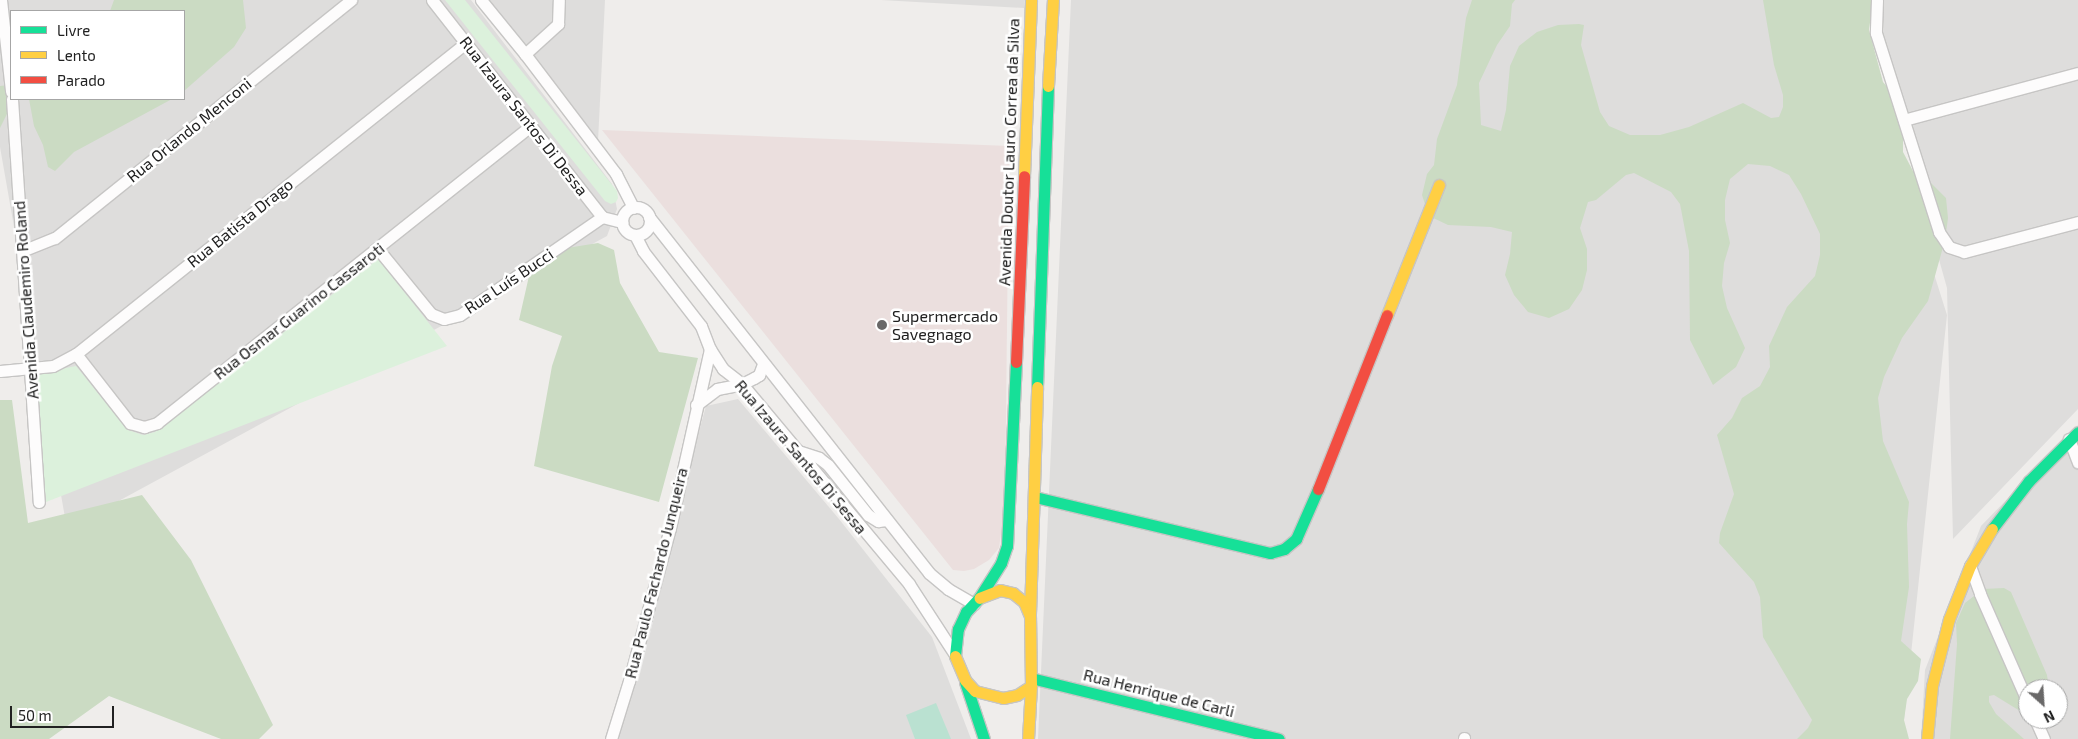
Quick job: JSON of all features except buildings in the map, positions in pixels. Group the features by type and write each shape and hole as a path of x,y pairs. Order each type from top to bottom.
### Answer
{"main road":[{"name":"Avenida Doutor Lauro Correa da Silva","path":"976,601 1001,563 1007,546 1010,518 1031,0"},
{"path":"1028,739 1031,682 1030,616 1045,150 1053,0"},
{"path":"1035,497 1270,553 1284,549 1296,539 1309,511 1440,185"},
{"path":"1927,739 1932,686 1949,619 1970,566 1994,523 2029,481 2068,439 2078,432"},
{"path":"984,739 954,653 958,629 966,612 976,601 1000,590 1013,593 1024,602 1030,616"},
{"path":"965,680 975,691 1003,698 1017,695 1031,682"},
{"name":"Rua Henrique de Carli","path":"1031,682 1278,739"}],"street":[{"path":"1,0 10,82"},
{"name":"Rua Orlando Menconi","path":"22,251 55,238 351,0"},
{"name":"Rua Izaura Santos Di Dessa","path":"432,0 602,217"},
{"path":"481,0 526,54 616,174 633,208 646,212 649,217 647,230 635,235 624,229 622,222 623,216 633,208"},
{"path":"526,54 558,24 560,0"},
{"path":"1877,0 1876,33 1939,232 1949,248 1964,252 2078,222"},
{"name":"Rua Batista Drago","path":"0,371 30,370 53,366 76,354 466,43"},
{"path":"1904,120 2078,72"},
{"name":"Avenida Claudemiro Roland","path":"12,100 39,502"},
{"name":"Rua Osmar Guarino Cassaroti","path":"76,354 130,423 144,427 157,423 378,249 531,125"},
{"path":"602,217 622,222"},
{"name":"Rua Luís Bucci","path":"378,249 431,314 444,319 460,315 602,217"},
{"name":"Rua Izaura Santos Di Sessa","path":"649,217 929,573 948,589 976,601"},
{"name":"Rua Izaura Santos Di Sessa","path":"635,235 643,251 701,326 710,349 723,369 742,384 909,584 954,653"},
{"name":"Rua Paulo Fachardo Junqueira","path":"611,739 629,681 670,528 710,349"},
{"path":"696,405 717,389 742,384 758,374 763,364"},
{"path":"2068,439 2078,462"},
{"path":"798,451 819,458 828,465 868,515 878,521 887,520"},
{"path":"1970,566 1980,594 2018,680"}],"shaded area":[{"path":"0,0 471,0 612,184 617,209 607,236 67,529 0,147"},
{"path":"487,0 605,0 598,141"},
{"path":"881,0 1025,0 1024,8"},
{"path":"1071,0 1855,0 1907,188 1947,315 1902,739 1038,739"},
{"path":"1866,0 2078,0 2078,409 1953,539 1947,288"},
{"name":"Supermercado Savegnago","path":"602,130 1009,146 1005,505 999,548 989,560 974,569 964,571 953,570"},
{"path":"738,399 839,519 932,637 971,739 614,739 706,406"},
{"path":"2078,426 2078,739 1921,739 1925,670 1981,526"}],"green space":[{"path":"114,0 243,0 246,28 234,47 185,90 185,10 110,10"},
{"path":"445,0 465,0 617,191 618,198 616,202 611,204 605,201"},
{"path":"1472,0 1515,0 1512,4 1510,26 1497,45 1479,83 1481,125 1501,131 1506,110 1510,66 1519,46 1537,32 1558,25 1579,24 1584,25 1581,45 1600,112 1609,126 1630,135 1660,135 1689,127 1743,103 1771,118 1779,117 1783,107 1783,95 1774,65 1763,0 1876,0 1872,8 1869,30 1883,82 1889,89 1903,130 1903,152 1913,171 1931,183 1946,198 1948,218 1945,240 1928,301 1902,338 1884,377 1878,398 1883,441 1909,502 1907,524 1909,587 1901,641 1921,659 1918,681 1907,699 1904,720 1909,739 1797,739 1808,728 1812,720 1763,637 1760,597 1754,582 1719,543 1720,533 1734,494 1717,435 1732,418 1742,398 1760,386 1770,367 1769,346 1787,307 1815,276 1820,255 1820,234 1801,194 1789,175 1770,166 1748,164 1730,179 1725,200 1725,220 1730,243 1724,263 1722,286 1727,308 1745,348 1736,367 1713,385 1690,340 1689,251 1680,204 1671,192 1634,173 1626,175 1596,200 1588,202 1580,228 1587,249 1587,270 1582,290 1569,309 1549,318 1528,312 1514,295 1505,275 1510,254 1512,232 1491,227 1448,225 1429,216 1422,195 1427,174 1434,165 1437,139 1457,85 1466,18"},
{"path":"9,85 10,108 0,128 0,86"},
{"path":"29,100 170,100 74,152 55,171 48,167 43,145 34,126"},
{"path":"598,243 614,250 620,283 659,352 698,358 659,502 534,466 552,366 562,336 519,320 529,276 567,248"},
{"path":"378,259 447,346 46,502 35,374 76,366 128,430 143,435 155,432"},
{"path":"0,400 12,400 28,523 142,495 191,560 273,725 259,739 221,739 109,696 49,739 0,739"},
{"path":"2004,588 2011,592 2047,675 2048,679 2018,679 2018,710 1994,695 1989,696 1989,702 1996,714 2024,739 1950,739 1957,644 1956,623 1965,603 1983,589"},
{"path":"936,703 951,739 915,739 906,715"}],"traffic: fast":[{"path":"1037,387 1048,86"},
{"path":"955,656 958,629 966,612 979,598 1001,563 1007,546 1016,362"},
{"path":"1992,529 2029,481 2078,432"},
{"path":"1035,497 1270,553 1284,549 1296,539 1318,489"},
{"path":"1031,678 1279,739"},
{"path":"965,682 984,739"}],"traffic: slow":[{"path":"1024,176 1031,0"},
{"path":"1048,86 1053,0"},
{"path":"1387,315 1439,185"},
{"path":"1030,614 1037,387"},
{"path":"1927,739 1932,686 1949,619 1970,566 1992,529"},
{"path":"955,656 965,680 975,691 1003,698 1017,695 1031,686 1030,616 1024,602 1013,593 1000,590 979,598"},
{"path":"1028,739 1031,686"}],"traffic: jam":[{"path":"1016,362 1024,176"},
{"path":"1318,489 1387,315"}],"place":[{"name":"Supermercado Savegnago","path":"882,325"}]}
